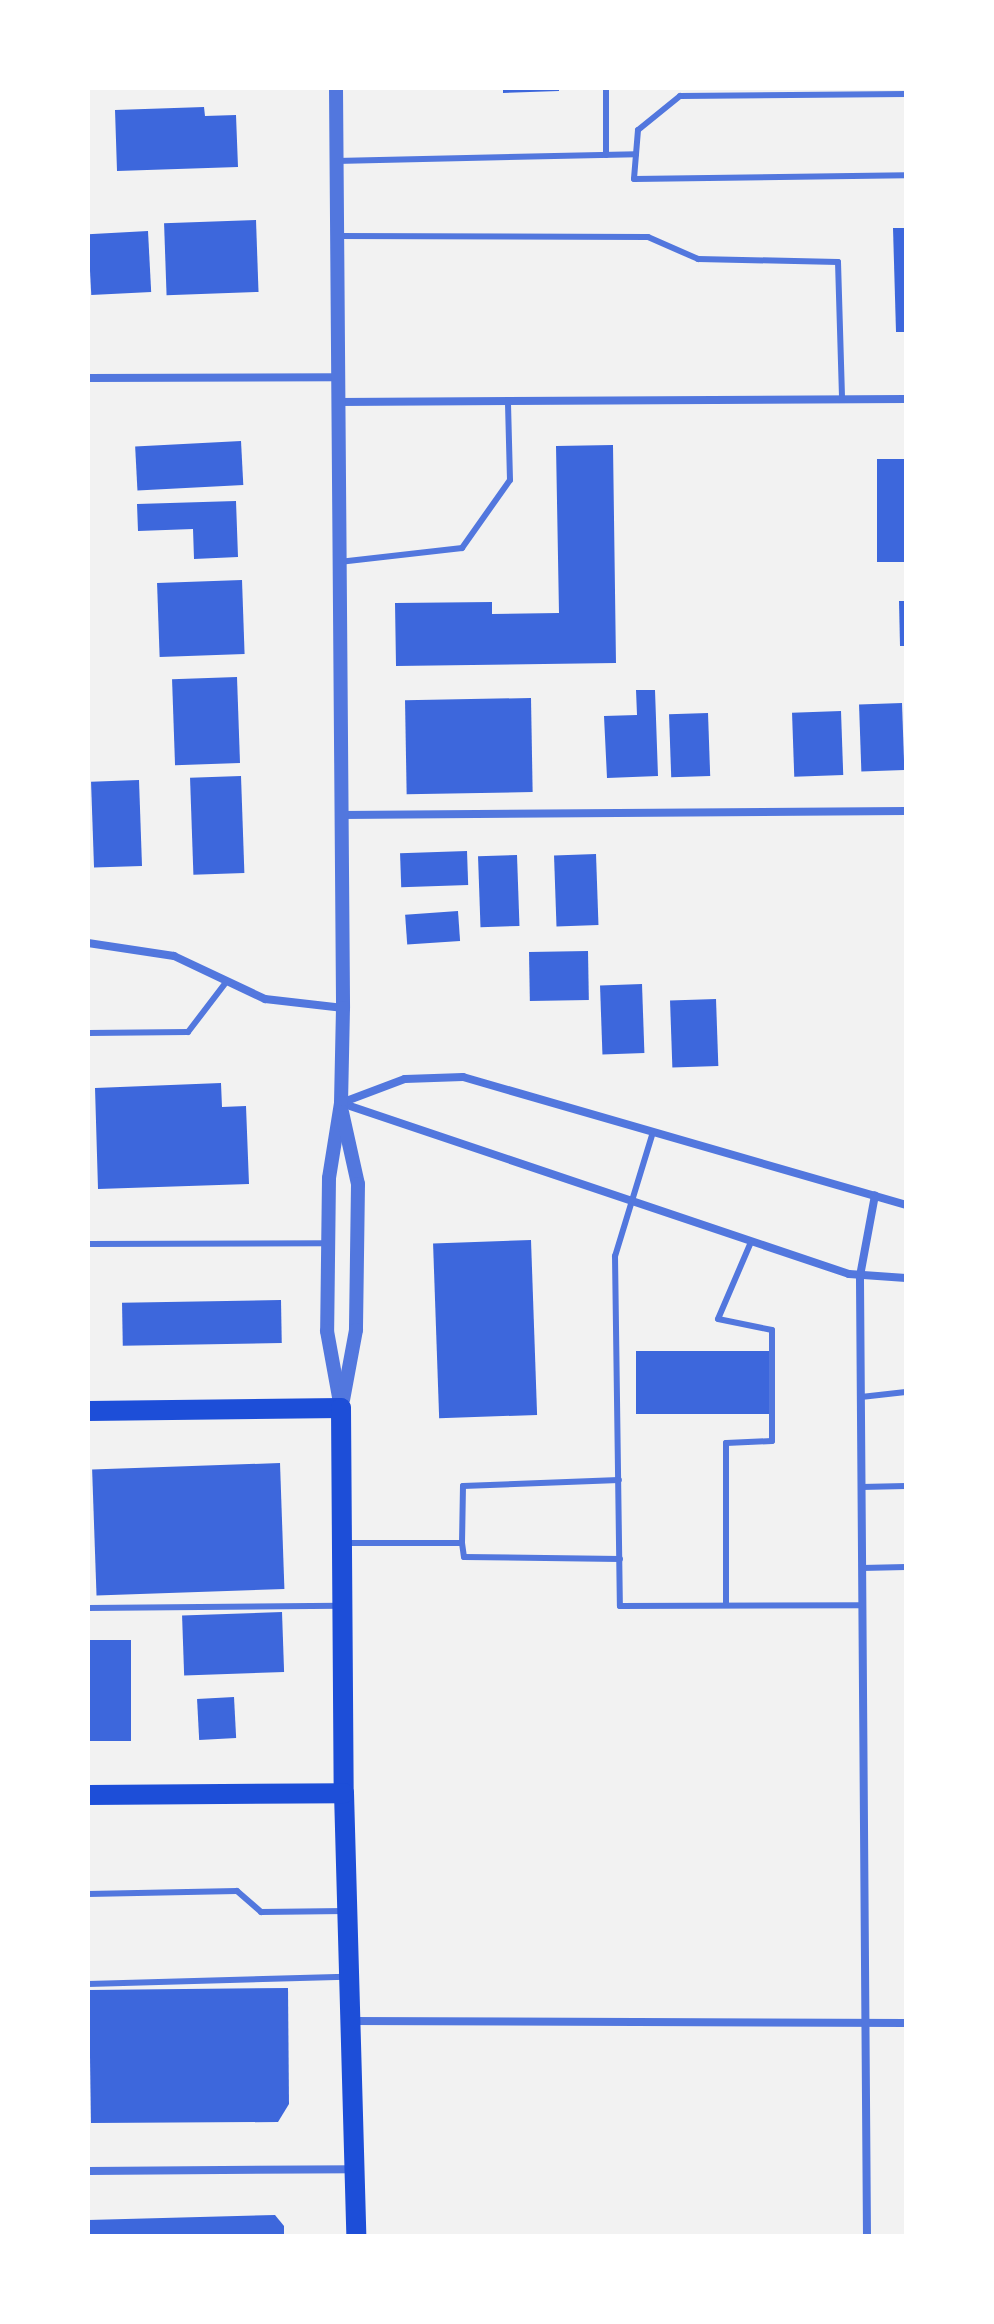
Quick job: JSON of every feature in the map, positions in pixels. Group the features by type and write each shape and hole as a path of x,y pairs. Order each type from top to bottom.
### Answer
{"main road":[{"path":"88,1411 341,1408 344,1793 356,2236"},
{"path":"88,1795 344,1793"}],"street":[{"path":"336,88 343,1008 341,1103 329,1178 327,1331 341,1408"},
{"path":"88,378 338,377"},
{"path":"338,402 906,399"},
{"path":"341,815 906,811"},
{"path":"88,943 174,956 265,999 343,1008"},
{"path":"341,1103 405,1079 463,1077 906,1205"},
{"path":"341,1103 632,1203 860,1276 906,1278"},
{"path":"341,1103 358,1184 356,1330 341,1408"},
{"path":"867,2236 860,1276 875,1195"},
{"path":"351,2021 906,2023"},
{"path":"88,2171 355,2169"}],"lane":[{"path":"606,88 606,155"},
{"path":"906,94 690,92 680,96 638,130 634,179 906,175"},
{"path":"336,161 636,154"},
{"path":"337,236 648,237 698,259 838,262 842,400"},
{"path":"339,562 462,548 510,480 508,401"},
{"path":"88,1033 188,1032 227,981"},
{"path":"653,1132 615,1256 620,1606 862,1605"},
{"path":"726,1605 726,1443 772,1441 772,1330 718,1319 751,1242"},
{"path":"88,1244 328,1243"},
{"path":"861,1397 906,1392"},
{"path":"619,1480 463,1486 462,1543 464,1557 620,1559"},
{"path":"861,1487 906,1486"},
{"path":"342,1543 462,1543"},
{"path":"862,1568 906,1567"},
{"path":"88,1608 343,1606"},
{"path":"88,1894 237,1891 261,1912 347,1911"},
{"path":"88,1984 350,1977"}],"building":[{"path":"503,88 559,88 559,91 503,93"},
{"path":"204,107 205,116 236,115 238,167 117,171 115,110"},
{"path":"256,220 259,292 167,295 164,223"},
{"path":"893,228 906,228 906,332 896,332"},
{"path":"148,231 151,292 91,295 88,234"},
{"path":"241,441 243,485 137,490 135,447"},
{"path":"613,445 616,663 396,666 395,603 492,602 492,614 559,613 556,446"},
{"path":"877,459 906,459 906,562 877,562"},
{"path":"236,501 238,557 194,559 193,529 138,531 137,504"},
{"path":"242,580 245,654 160,657 157,583"},
{"path":"899,601 906,601 906,646 900,646"},
{"path":"237,677 240,763 175,765 172,679"},
{"path":"636,690 655,690 658,776 607,778 604,716 637,715"},
{"path":"531,698 533,792 407,794 405,700"},
{"path":"902,703 904,770 861,771 859,705"},
{"path":"841,711 843,775 794,777 792,713"},
{"path":"708,713 710,776 671,777 669,714"},
{"path":"241,776 244,873 193,875 190,778"},
{"path":"139,780 142,866 94,868 91,782"},
{"path":"467,851 468,885 401,887 400,853"},
{"path":"596,854 598,925 557,926 554,855"},
{"path":"517,855 519,926 481,927 478,856"},
{"path":"458,911 460,941 407,945 405,915"},
{"path":"588,951 589,1000 530,1001 529,952"},
{"path":"642,984 644,1053 602,1054 600,985"},
{"path":"716,999 718,1066 672,1068 670,1001"},
{"path":"221,1083 222,1107 246,1106 249,1184 98,1189 95,1088"},
{"path":"531,1240 537,1415 439,1418 433,1243"},
{"path":"281,1300 282,1343 123,1346 122,1303"},
{"path":"636,1351 769,1351 769,1414 636,1414"},
{"path":"280,1463 284,1589 97,1595 92,1470"},
{"path":"282,1612 284,1672 184,1675 182,1615"},
{"path":"88,1640 131,1640 131,1741 88,1741"},
{"path":"234,1697 236,1738 199,1740 197,1699"},
{"path":"288,1988 289,2104 278,2122 91,2123 89,1990"},
{"path":"275,2215 284,2226 284,2236 88,2236 88,2220"}]}
